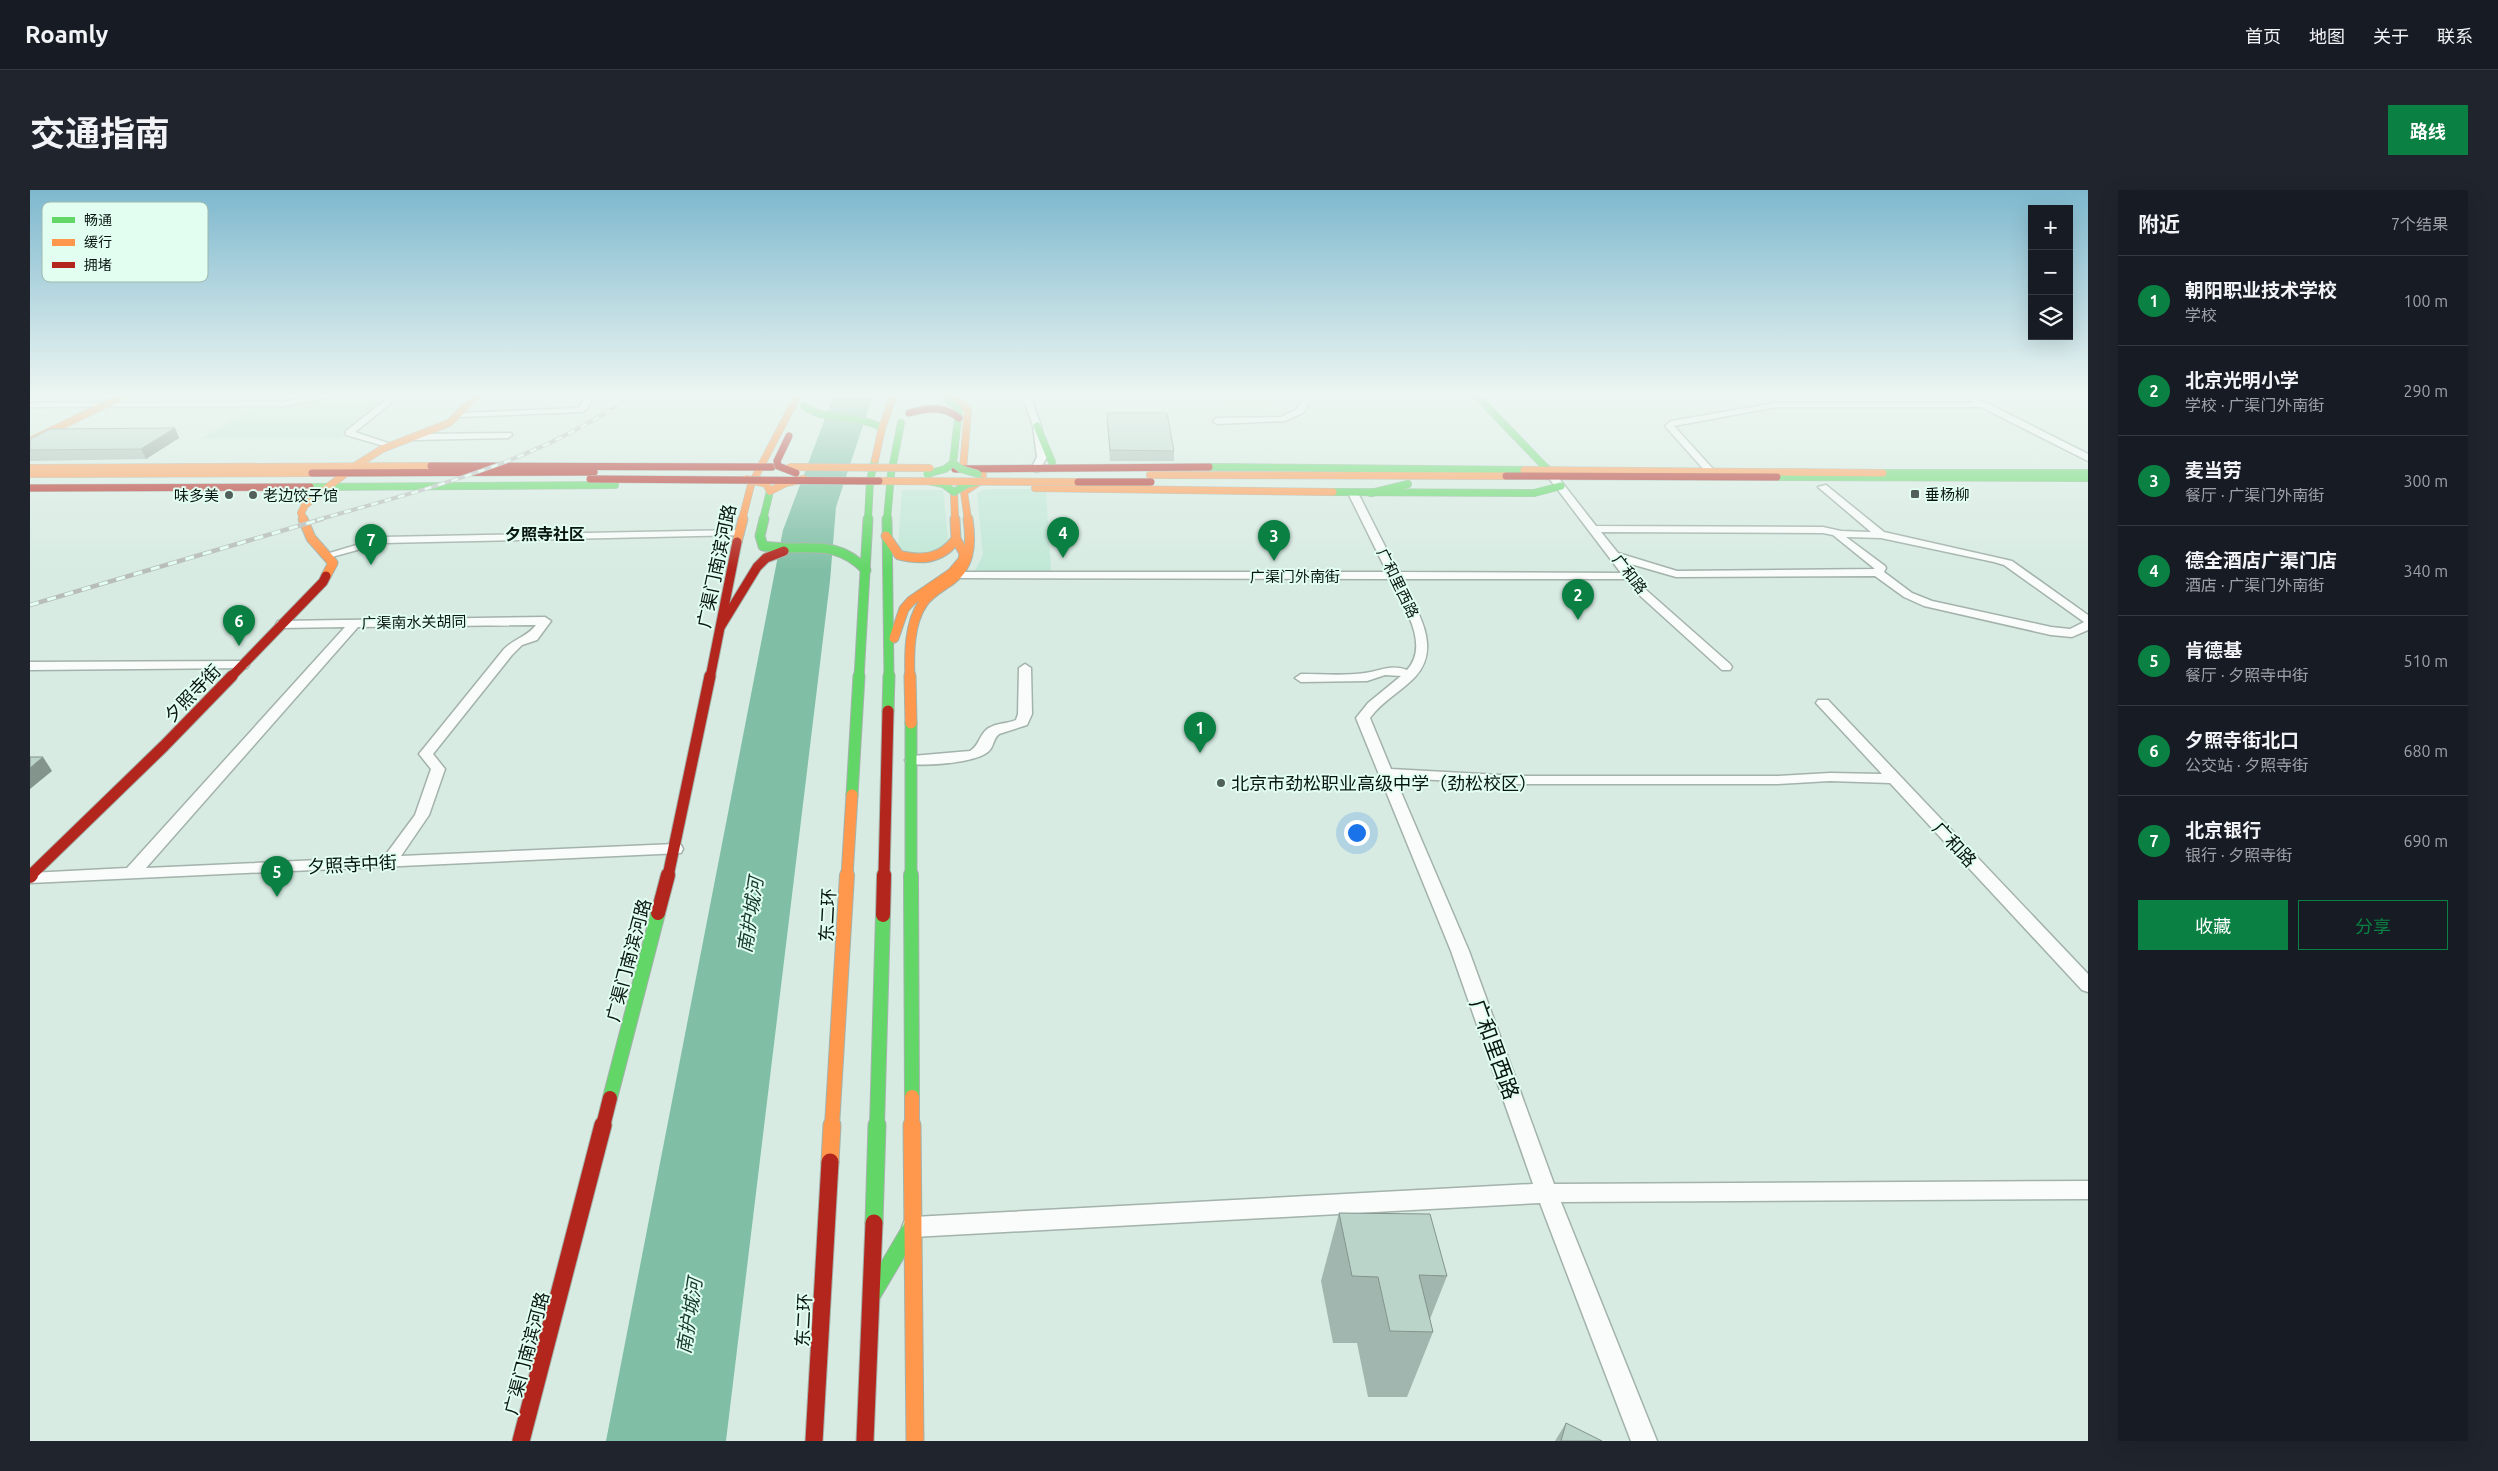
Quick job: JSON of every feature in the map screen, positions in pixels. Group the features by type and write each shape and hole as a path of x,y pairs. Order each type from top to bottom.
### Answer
{"main road":[{"path":"328,555 312,538 301,513 305,505 329,486 377,453"},
{"name":"广渠门南滨河路","path":"521,1441 675,849 739,533 745,478 761,467 768,453"},
{"path":"745,478 772,461 776,453"},
{"path":"781,453 777,461 778,466 784,470 797,473"},
{"name":"东二环","path":"814,1441 870,480 876,453"},
{"path":"865,1441 872,1294 890,650 886,536 891,474 895,453"},
{"path":"958,453 958,467"},
{"path":"886,536 899,555 916,559 926,559 942,554 953,547 956,539 955,489 948,480 951,472 958,467 960,453"},
{"path":"1048,453 1058,474"},
{"path":"1531,453 1549,472"},
{"path":"30,474 346,473 761,467 797,473 929,477 1561,486 2088,488"},
{"path":"958,467 980,477 1058,474 1154,480 1549,472 2088,472"},
{"path":"915,1441 912,1227 911,631 924,601 961,575 968,565 971,555 964,492 982,480 983,475 958,467"},
{"path":"30,468 745,478 784,486 929,477 945,469 958,467 1036,469 1230,467 2088,478"},
{"path":"81,468 124,474"},
{"path":"32,486 107,481 346,473"},
{"path":"770,491 786,483 797,473"},
{"path":"32,486 329,486 745,478 797,473 929,477 955,489 972,486 1353,493 1534,493 1561,486"},
{"path":"955,489 980,477"},
{"path":"745,478 766,484 770,491 759,539 763,546 784,551 831,549 853,544 867,528"},
{"path":"1154,480 1226,491"},
{"path":"1371,493 1409,484"},
{"path":"890,650 904,609 911,601 959,567 964,553 956,539"},
{"path":"853,544 856,556 866,570"},
{"path":"721,626 757,567 766,558 784,551"},
{"name":"夕照寺街","path":"30,877 164,746 323,582 333,563 328,555"},
{"path":"872,1294 912,1227"}],"street":[{"path":"1036,469 1042,457 1041,453"},
{"path":"1693,453 1710,471"},
{"name":"广和路","path":"1549,472 1629,576 1657,607 1726,667"},
{"path":"1823,487 1881,535"},
{"name":"广和里西路","path":"1353,493 1397,577 1423,637 1420,661 1410,676 1370,707 1363,718 1460,951 1547,1193 1644,1441"},
{"path":"1594,529 1824,530 1841,534 1881,535 1997,559 2008,563 2088,620"},
{"path":"328,555 383,540 739,533"},
{"path":"1841,534 1838,536 1842,540 1881,568 1878,573"},
{"path":"1615,556 1676,574 1878,573 1908,595 1928,604 2052,631 2072,633 2088,625"},
{"name":"广渠门外南街","path":"961,575 1629,576"},
{"name":"广渠南水关胡同","path":"282,624 545,621 532,636 518,642 508,652 426,754 438,769 422,816 389,862"},
{"path":"131,874 355,623"},
{"path":"30,666 243,665"},
{"path":"912,760 975,754 984,748 986,737 991,731 1022,722 1025,714 1025,668"},
{"path":"1301,678 1367,678 1389,670 1410,676"},
{"name":"广和路","path":"1823,703 2088,985"},
{"path":"1386,773 1528,780 1778,780 1830,776 1894,778"},
{"name":"夕照寺中街","path":"30,877 675,849"},
{"path":"912,1227 1547,1193 2088,1190"}],"shaded area":[{"path":"989,489 1046,489 1051,572 975,571 983,555 977,494"},
{"path":"902,490 943,490 949,546 936,553 924,556 911,554 898,548"}],"water":[{"name":"南护城河","path":"812,453 854,453 836,507 830,581 726,1441 606,1441 783,530"}],"building":[{"path":"30,757 43,757 30,768"},
{"path":"1339,1213 1430,1214 1447,1276 1419,1275 1433,1332 1390,1331 1378,1277 1352,1276"},
{"path":"1566,1423 1602,1441 1561,1441"}],"railway":[{"path":"317,520 441,484 526,453"},
{"path":"30,605 322,519"}],"traffic: fast":[{"path":"888,711 890,650 886,536 891,474 895,453"},
{"path":"953,463 954,453"},
{"path":"1048,453 1052,462"},
{"path":"1532,453 1547,469"},
{"path":"852,795 870,480 875,460"},
{"path":"927,474 945,469 953,463 961,469 978,474"},
{"path":"1209,467 1524,470"},
{"path":"1883,473 2088,473"},
{"path":"1777,477 2088,478"},
{"path":"929,481 943,484 954,492 967,484 982,481"},
{"path":"1371,493 1408,484"},
{"path":"310,487 615,485"},
{"path":"1333,492 1534,493 1561,486"},
{"path":"770,491 760,536 763,546 778,549 832,549 844,552 855,559 866,570"},
{"path":"911,723 912,1097"},
{"path":"610,1098 658,913"},
{"path":"874,1223 883,915"},
{"path":"873,1293 912,1227"}],"traffic: slow":[{"path":"326,576 333,563 311,538 301,513 305,505 355,466 375,453"},
{"path":"737,542 751,485 768,453"},
{"path":"875,460 876,453"},
{"path":"911,723 909,665 914,623 925,601 959,574 966,564 969,553 970,530 964,492 982,480 983,475 963,469 964,453"},
{"path":"30,468 431,466"},
{"path":"790,467 930,468"},
{"path":"1524,470 1883,473"},
{"path":"30,474 312,473"},
{"path":"1150,475 1506,476"},
{"path":"746,479 766,484 770,491 786,483 804,479"},
{"path":"879,481 1078,482"},
{"path":"1035,488 1333,492"},
{"path":"894,638 904,609 911,601 952,573 963,560 964,553 956,539 954,492"},
{"path":"886,536 899,555 924,559 931,558 945,551 956,539"},
{"path":"830,1162 852,795"},
{"path":"912,1097 915,1441"}],"traffic: jam":[{"path":"781,453 777,461 778,466 796,473"},
{"path":"431,466 772,467"},
{"path":"955,469 1209,467"},
{"path":"312,473 594,472"},
{"path":"1506,476 1777,477"},
{"path":"590,479 879,481"},
{"path":"1078,482 1151,482"},
{"path":"30,488 310,487"},
{"path":"658,913 675,849 737,542"},
{"path":"721,626 757,567 766,558 784,551"},
{"path":"30,876 164,746 323,582 326,576"},
{"path":"883,915 888,711"},
{"path":"521,1441 610,1098"},
{"path":"814,1441 830,1162"},
{"path":"865,1441 874,1223"}],"place":[{"name":"垂杨柳","path":"1915,494"},
{"name":"味多美","path":"229,495"},
{"name":"老边饺子馆","path":"253,495"},
{"name":"德全酒店广渠门店","path":"1063,558"},
{"name":"麦当劳","path":"1274,561"},
{"name":"北京银行","path":"371,565"},
{"name":"北京光明小学","path":"1578,620"},
{"name":"夕照寺街北口","path":"239,646"},
{"name":"朝阳职业技术学校","path":"1200,753"},
{"name":"北京市劲松职业高级中学（劲松校区）","path":"1221,783"},
{"name":"肯德基","path":"277,897"}],"district":[{"name":"夕照寺社区","path":"545,534"}]}
